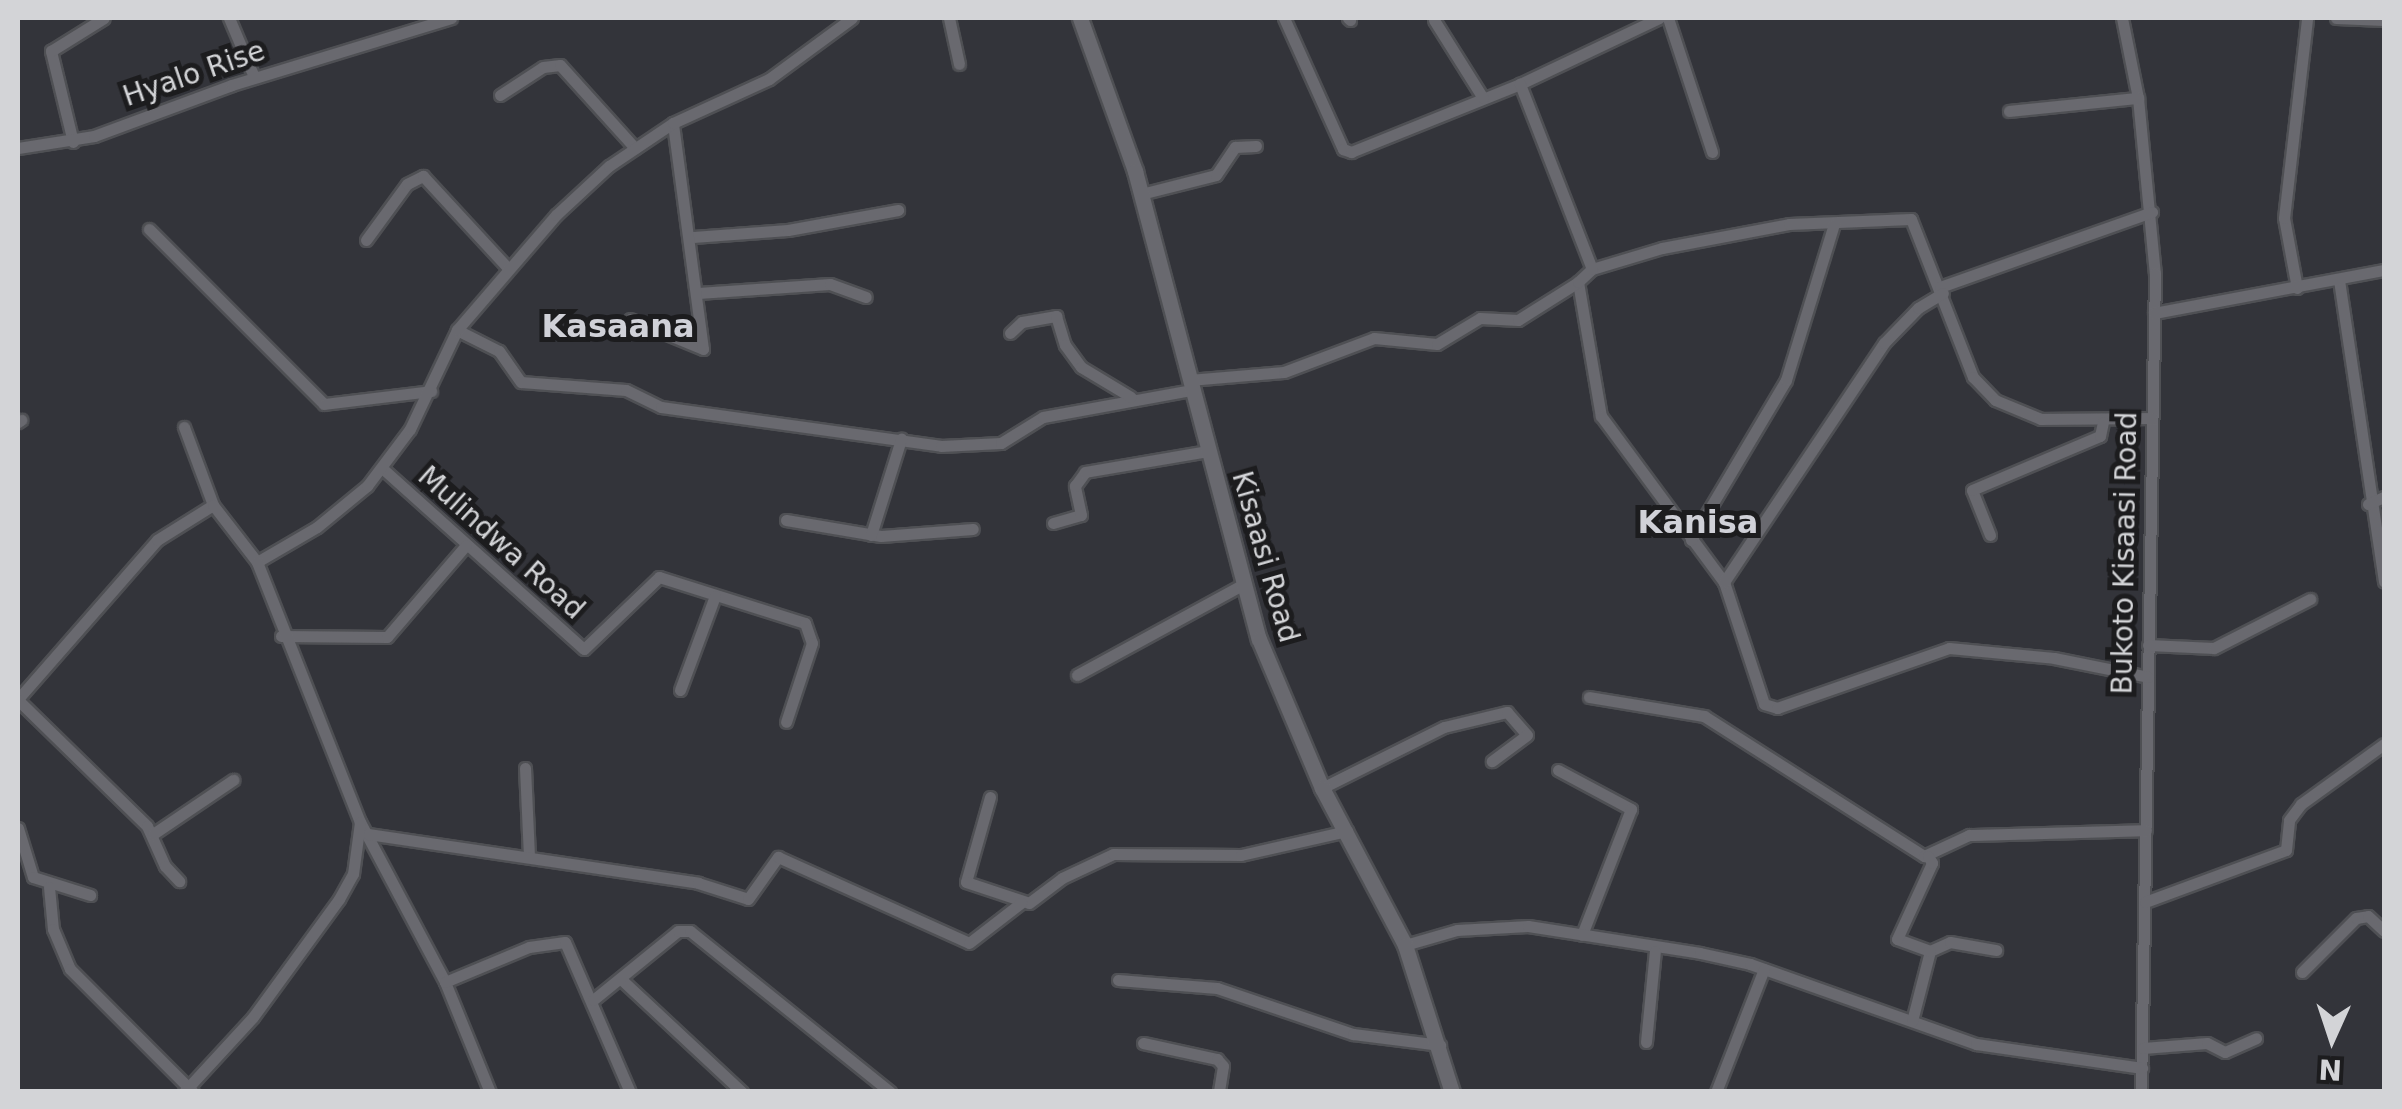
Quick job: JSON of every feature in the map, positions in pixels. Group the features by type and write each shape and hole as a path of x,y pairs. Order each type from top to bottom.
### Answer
{"main road":[{"name":"Kisaasi Road","path":"1080,18 1141,194 1260,639 1322,788 1405,944 1452,1092"}],"street":[{"path":"73,142 51,51 104,18"},
{"path":"229,18 254,78"},
{"name":"Hyalo Rise","path":"18,148 73,142 254,78 452,18"},
{"path":"257,562 329,518 382,468 431,391 456,330 556,215 634,148 673,123 769,79 852,18"},
{"path":"949,18 959,64"},
{"path":"1284,18 1346,151 1520,84 1658,18"},
{"path":"1668,18 1712,152"},
{"name":"Bukoto Kisaasi Road","path":"2122,18 2138,98 2152,212 2154,313 2142,1092"},
{"path":"2297,288 2284,218 2307,18"},
{"path":"2336,18 2384,20"},
{"path":"1434,20 1483,98"},
{"path":"500,95 543,67 560,65 634,148"},
{"path":"1520,84 1592,269"},
{"path":"2009,112 2138,98"},
{"path":"630,319 701,350 693,237 673,123"},
{"path":"1141,194 1216,175 1235,147 1256,146"},
{"path":"366,240 407,184 423,176 508,268"},
{"path":"693,237 788,230 898,210"},
{"path":"1724,582 1884,343 1918,308 1942,290 2152,212"},
{"path":"456,330 498,351 522,382 626,390 661,407 982,447 1000,443 1030,421 1190,385 1284,372 1374,338 1437,344 1480,318 1518,320 1592,269 1688,242 1789,224 1911,219 1973,376 1995,400 2025,416 2103,422 2152,418"},
{"path":"1691,540 1786,380 1834,224"},
{"path":"149,230 324,404 431,391"},
{"path":"2154,313 2384,270"},
{"path":"2339,280 2368,504 2384,582"},
{"path":"1578,282 1601,416 1724,582 1761,700 1772,708 1949,648 2148,677"},
{"path":"698,293 830,284 866,297"},
{"path":"1010,333 1022,322 1056,316 1065,345 1082,367 1131,397"},
{"path":"1990,535 1972,490 2100,436 2103,422"},
{"path":"184,427 213,504 257,562 281,636 360,822 444,982 490,1092"},
{"path":"871,535 901,439"},
{"path":"1053,523 1081,516 1075,486 1085,472 1208,451"},
{"name":"Mulindwa Road","path":"382,468 584,649 659,577 812,630 810,656 786,722"},
{"path":"2368,504 2384,497"},
{"path":"179,881 164,866 153,834 18,699 157,540 213,504"},
{"path":"786,520 871,535 973,529"},
{"path":"281,636 387,638 466,545"},
{"path":"1078,675 1244,584"},
{"path":"680,690 715,596"},
{"path":"2148,646 2214,648 2310,599"},
{"path":"1589,697 1704,716 1928,856 1932,863 1897,938 1930,952"},
{"path":"1322,788 1444,727 1508,712 1527,735 1492,761"},
{"path":"2145,902 2286,850 2289,820 2301,804 2384,744"},
{"path":"525,768 529,856"},
{"path":"1558,770 1631,809 1582,936"},
{"path":"153,834 233,780"},
{"path":"990,797 964,876 975,889 1021,902 1033,902 1062,878 1113,854 1241,855 1347,831"},
{"path":"49,887 54,929 70,969 188,1090 253,1016 339,899 354,874 360,822"},
{"path":"18,828 34,878 49,887 90,895"},
{"path":"1928,856 1968,834 2146,830"},
{"path":"368,834 698,883 748,899 778,857 969,943 1021,902"},
{"path":"2302,972 2356,918 2368,916 2384,932"},
{"path":"1405,944 1497,927 1582,936 1655,951 1700,953 1764,969 2026,1056 2142,1068"},
{"path":"593,1000 624,980 678,931 690,931 890,1092"},
{"path":"444,982 558,940 572,948 630,1092"},
{"path":"1912,1021 1930,952 1950,942 1996,950"},
{"path":"1646,1042 1655,951"},
{"path":"1716,1092 1764,969"},
{"path":"624,980 742,1092"},
{"path":"1118,980 1217,988 1369,1038 1440,1045"},
{"path":"2143,1048 2208,1043 2224,1052 2256,1038"},
{"path":"1143,1043 1217,1059 1223,1066 1219,1092"}],"district":[{"name":"Kasaana","path":"618,326"},
{"name":"Kanisa","path":"1698,522"}]}
